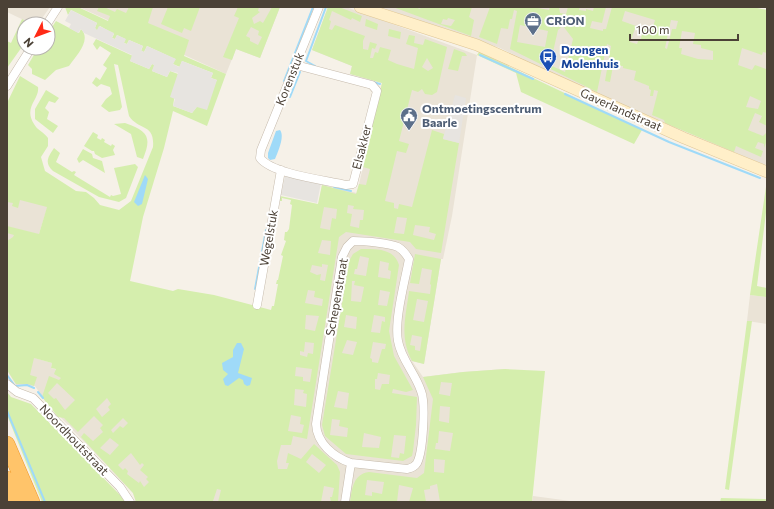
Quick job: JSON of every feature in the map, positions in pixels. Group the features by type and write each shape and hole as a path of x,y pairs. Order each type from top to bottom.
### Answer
{"highway":[{"path":"7,444 32,502"},
{"path":"7,479 17,502"}],"main road":[{"name":"Gaverlandstraat","path":"360,7 477,45 684,138 767,172"}],"street":[{"path":"52,16 58,7"},
{"name":"Korenstuk","path":"261,150 319,7"},
{"path":"7,86 26,56"},
{"name":"Elsakker","path":"261,150 260,158 264,164 281,170 346,185 353,184 377,91 372,85 296,65"},
{"name":"Wegelstuk","path":"257,305 281,170"},
{"name":"Schepenstraat","path":"354,241 361,241 398,247 409,259 398,325 398,340 402,354 421,391 424,405 419,454 417,463 413,468 407,469 351,463 342,460 322,443 317,435 316,424 342,257 347,247 354,241"},
{"name":"Noordhoutstraat","path":"9,386 33,398 120,487 130,502"},
{"path":"345,502 351,463"}],"shaded area":[{"path":"7,7 50,7 44,16 16,16 7,12"},
{"path":"79,7 280,7 260,58 236,49 226,74"},
{"path":"328,7 346,7 477,55 452,216 443,259 441,259 424,364 412,361 423,377 505,369 494,502 136,502 133,493 46,402 35,386 16,385 7,370 21,354 52,363 51,368 160,401 298,321 322,185 357,193 382,83 350,74 352,66 312,50"},
{"path":"380,7 752,7 767,10 767,166 590,91 500,48"},
{"path":"71,10 97,23 95,28 97,30 99,26 114,33 112,38 115,39 117,35 126,39 124,43 127,44 129,40 143,46 141,50 144,52 147,46 176,59 173,64 179,67 182,61 213,73 211,78 217,80 207,110 197,107 192,113 173,106 175,99 170,97 178,73 170,71 167,77 152,71 154,65 152,64 149,69 130,61 132,55 84,33 81,29 78,33 69,28 71,24 65,21"},
{"path":"455,95 466,98 459,143 443,139"},
{"path":"285,176 321,183 317,203 281,195"},
{"path":"7,180 52,192 39,234 7,249"},
{"path":"750,295 766,297 767,295 767,324 747,321"},
{"path":"533,496 578,502 532,502"}],"green space":[{"path":"65,7 78,7 108,21 110,16 97,11 99,7 104,7 115,12 117,9 126,13 129,7 153,7 148,23 189,40 184,56 226,74 207,126 173,111 164,148 143,217 130,281 173,291 178,289 214,295 271,310 272,306 274,306 278,284 276,284 283,256 281,255 286,241 284,240 285,232 289,229 292,205 290,204 291,200 282,198 282,201 279,201 280,196 318,204 322,185 356,194 359,184 366,185 370,169 363,167 382,83 350,74 352,66 312,50 328,7 339,7 362,16 360,22 352,18 351,20 332,11 329,20 331,21 329,29 332,30 335,25 365,36 363,41 363,49 368,50 370,42 377,44 375,49 372,48 370,58 373,58 375,52 378,53 380,47 391,50 388,60 414,69 418,48 406,44 409,35 415,36 414,43 423,45 425,39 447,47 437,92 432,95 425,94 422,89 418,92 412,90 399,141 409,144 406,153 397,151 385,201 394,203 394,208 398,209 399,204 412,207 432,130 444,134 443,139 459,143 441,253 416,249 410,242 346,232 339,237 307,439 293,436 291,445 281,445 277,461 278,469 287,469 289,463 286,463 288,453 301,459 314,444 337,465 340,472 338,502 331,502 330,497 332,497 334,488 324,486 321,502 218,502 136,502 133,493 81,437 84,433 93,441 103,432 100,428 103,425 94,416 78,432 64,418 58,417 42,397 49,376 59,380 61,378 54,374 56,369 51,368 52,363 34,358 30,375 37,377 34,386 28,384 16,384 7,370 7,241 14,235 7,233 7,226 39,234 47,207 20,200 18,208 12,206 13,203 7,202 7,103 20,76 38,87 37,95 30,113 35,126 48,138 48,146 41,157 45,171 76,191 86,192 100,205 119,210 131,201 153,147 153,139 152,134 146,128 137,124 129,116 118,65 114,64 122,107 120,110 109,112 101,106 112,94 110,87 101,84 97,87 92,83 96,77 100,80 107,68 103,65 111,53 100,46 97,50 93,44 96,39 133,56 130,61 149,69 152,64 155,65 152,71 167,77 170,71 178,74 173,106 192,113 217,80 211,78 213,73 182,61 180,67 173,64 175,59 147,46 144,52 141,51 143,46 129,40 127,44 124,43 125,39 117,35 115,39 112,38 114,34 100,26 97,31 95,28 97,23 71,10 68,15","holes":["427,58 433,68 428,71 422,67","348,205 354,206 353,209 364,210 363,220 360,220 359,228 350,226 352,214 347,213","324,207 337,209 336,219 332,218 330,230 320,228","397,217 407,218 404,234 394,233","415,225 430,227 429,232 436,234 434,240 413,235","322,240 331,241 330,255 318,253","322,264 328,265 325,281 320,280 321,274 317,275 310,272 312,265 322,267","308,290 315,291 314,297 323,299 322,306 305,303","306,315 319,316 315,331 305,329","305,342 314,343 313,354 308,353 307,357 300,355 300,351 304,352","296,367 312,369 310,382 303,381 303,377 295,376","57,383 75,400 65,410 56,398 54,399 48,393","295,389 304,390 303,393 307,394 306,407 294,405","107,398 111,404 108,407 110,410 102,417 96,409","291,415 301,417 300,424 304,425 302,433 288,431","123,418 128,423 123,428 120,426 113,433 111,430","110,438 119,445 110,455 100,448","131,453 140,465 142,463 144,465 140,470 148,477 146,479 149,482 144,487 140,481 139,483 127,474 128,471 125,468 123,470 118,465","312,454 326,465 319,473 306,462","217,489 221,490 218,502 213,501"]},
{"path":"168,7 200,7 191,31 184,28 182,33 161,24"},
{"path":"238,7 259,7 258,11 260,12 252,18 254,24 260,21 263,23 272,7 280,7 260,58 236,49 232,60 223,57 239,18 234,16","holes":["251,27 259,31 258,35 262,37 258,45 250,41 250,38 246,36"]},
{"path":"393,7 415,7 420,9 421,7 472,7 469,17 474,20 471,36","holes":["448,18 455,20 451,26 441,24 443,19 447,20"]},
{"path":"490,7 532,7 549,10 550,7 559,7 560,13 566,14 568,7 580,7 579,10 586,11 586,9 593,11 594,7 606,7 602,23 592,21 590,28 603,31 603,29 606,29 612,7 752,7 767,10 767,53 763,52 762,55 742,48 738,65 752,70 755,65 766,69 767,64 767,126 759,122 762,116 755,113 748,130 763,136 767,132 767,140 764,148 764,144 758,142 755,148 763,151 761,157 736,146 734,152 665,123 664,120 652,115 658,91 654,90 653,96 650,96 651,90 649,89 649,86 634,80 636,71 623,68 623,66 620,66 620,62 614,61 610,82 605,81 611,46 607,44 597,92 510,49 517,11 514,10 508,29 501,28 497,44 479,37","holes":["625,11 655,20 652,31 643,28 641,39 639,39 637,44 630,42 636,26 622,21","671,20 678,21 676,29 672,29 667,49 665,48","520,25 548,31 545,47 517,42","563,26 573,39 565,72 550,65 558,30","682,31 695,33 693,44 701,45 701,48 713,51 713,60 698,59 681,54 682,48 679,48","750,96 761,101 758,109 746,107"]},
{"path":"366,19 378,24 377,30 365,26"},
{"path":"56,21 79,33 81,29 84,33 85,38 82,48 69,66 56,70 45,80 32,74 32,69 28,65 33,56 56,56"},
{"path":"389,29 401,32 400,39 388,36"},
{"path":"16,32 16,55 7,68 7,41 11,43"},
{"path":"454,49 465,53 467,56 462,56 458,71 448,69"},
{"path":"479,52 642,130 634,144 521,92 516,73 477,55"},
{"path":"46,90 59,98 55,103 49,101 45,108 49,112 47,119 58,126 53,133 35,119 35,109"},
{"path":"125,123 139,129 146,136 147,145 143,159 137,157 131,134 114,124"},
{"path":"93,132 98,135 97,138 101,140 102,138 105,140 104,142 111,146 112,144 115,146 113,150 115,155 102,158 95,154 94,151 84,146"},
{"path":"54,148 60,153 56,162 72,172 76,172 74,175 110,197 111,195 121,194 114,168 135,164 138,167 126,198 119,202 99,197 53,171 50,168 48,160"},
{"path":"83,149 92,154 93,158 102,161 105,173 83,160 79,163 77,159"},
{"path":"767,180 767,204 757,286 767,288 766,297 750,295"},
{"path":"361,249 373,249 389,252 397,259 399,265 389,331 394,356 413,390 406,392 393,389 392,393 417,397 416,425 412,456 403,461 346,454 325,436 322,425 349,261 353,254","holes":["360,256 369,258 366,276 354,274 355,269 357,269","380,261 389,263 388,270 391,271 390,279 378,277","352,281 355,281 354,285 364,287 361,302 351,301","380,290 390,292 387,306 378,305","346,315 357,317 356,329 344,327","374,315 385,317 385,322 382,321 380,333 371,332","347,340 357,342 353,355 342,353","373,342 386,344 385,349 382,349 378,363 372,362 372,359 370,358","378,373 390,375 389,384 382,384 380,390 375,389 375,379 377,379","338,391 349,393 347,409 334,407","332,419 340,420 339,426 348,428 347,437 330,435","364,433 381,437 379,448 362,447","394,435 406,436 404,454 400,453 399,458 391,457"]},
{"path":"415,254 441,259 424,364 412,361 408,352 404,326 409,291 430,294 432,270 422,268 419,284 410,283","holes":["417,299 428,301 424,322 413,320","412,335 422,337 420,351 415,350 415,346 410,345"]},
{"path":"747,321 752,321 729,490 725,489"},
{"path":"505,369 545,371 532,502 440,502 437,484 430,486 430,489 424,490 426,502 409,502 413,488 399,485 397,502 350,502 354,483 356,479 364,473 369,472 417,478 424,473 433,399 423,377","holes":["441,382 452,383 450,396 439,394","440,406 450,407 449,423 439,421","439,431 453,433 450,451 435,449 436,443 438,443","434,459 445,460 444,473 434,472","367,480 384,482 382,494 372,492 372,496 365,495"]},
{"path":"7,392 11,397 31,404 120,495 125,502 42,502 7,415"},
{"path":"721,498 767,499 767,502 720,502"}],"water":[{"path":"280,130 282,136 279,148 275,159 270,160 268,158 268,153 276,131"},
{"path":"145,175 148,179 142,204 138,206 134,202"},
{"path":"237,343 241,343 244,349 238,373 252,378 250,385 247,386 244,384 243,380 239,378 228,386 225,385 223,379 228,374 223,370 222,363 233,357 233,350"}],"waterway":[{"path":"284,81 313,7"},
{"path":"315,66 306,61 326,7"},
{"path":"480,55 533,79"},
{"path":"290,97 300,72"},
{"path":"373,82 380,84"},
{"path":"565,94 669,142 760,178"},
{"path":"334,187 351,191"},
{"path":"255,289 266,230"},
{"path":"7,375 15,386 27,385 34,388"},
{"path":"38,392 43,398"},
{"path":"7,411 45,502"}],"place":[{"name":"CRiON","path":"533,36"},
{"name":"Drongen Molenhuis","path":"548,72"},
{"name":"Ontmoetingscentrum Baarle","path":"409,131"}]}
